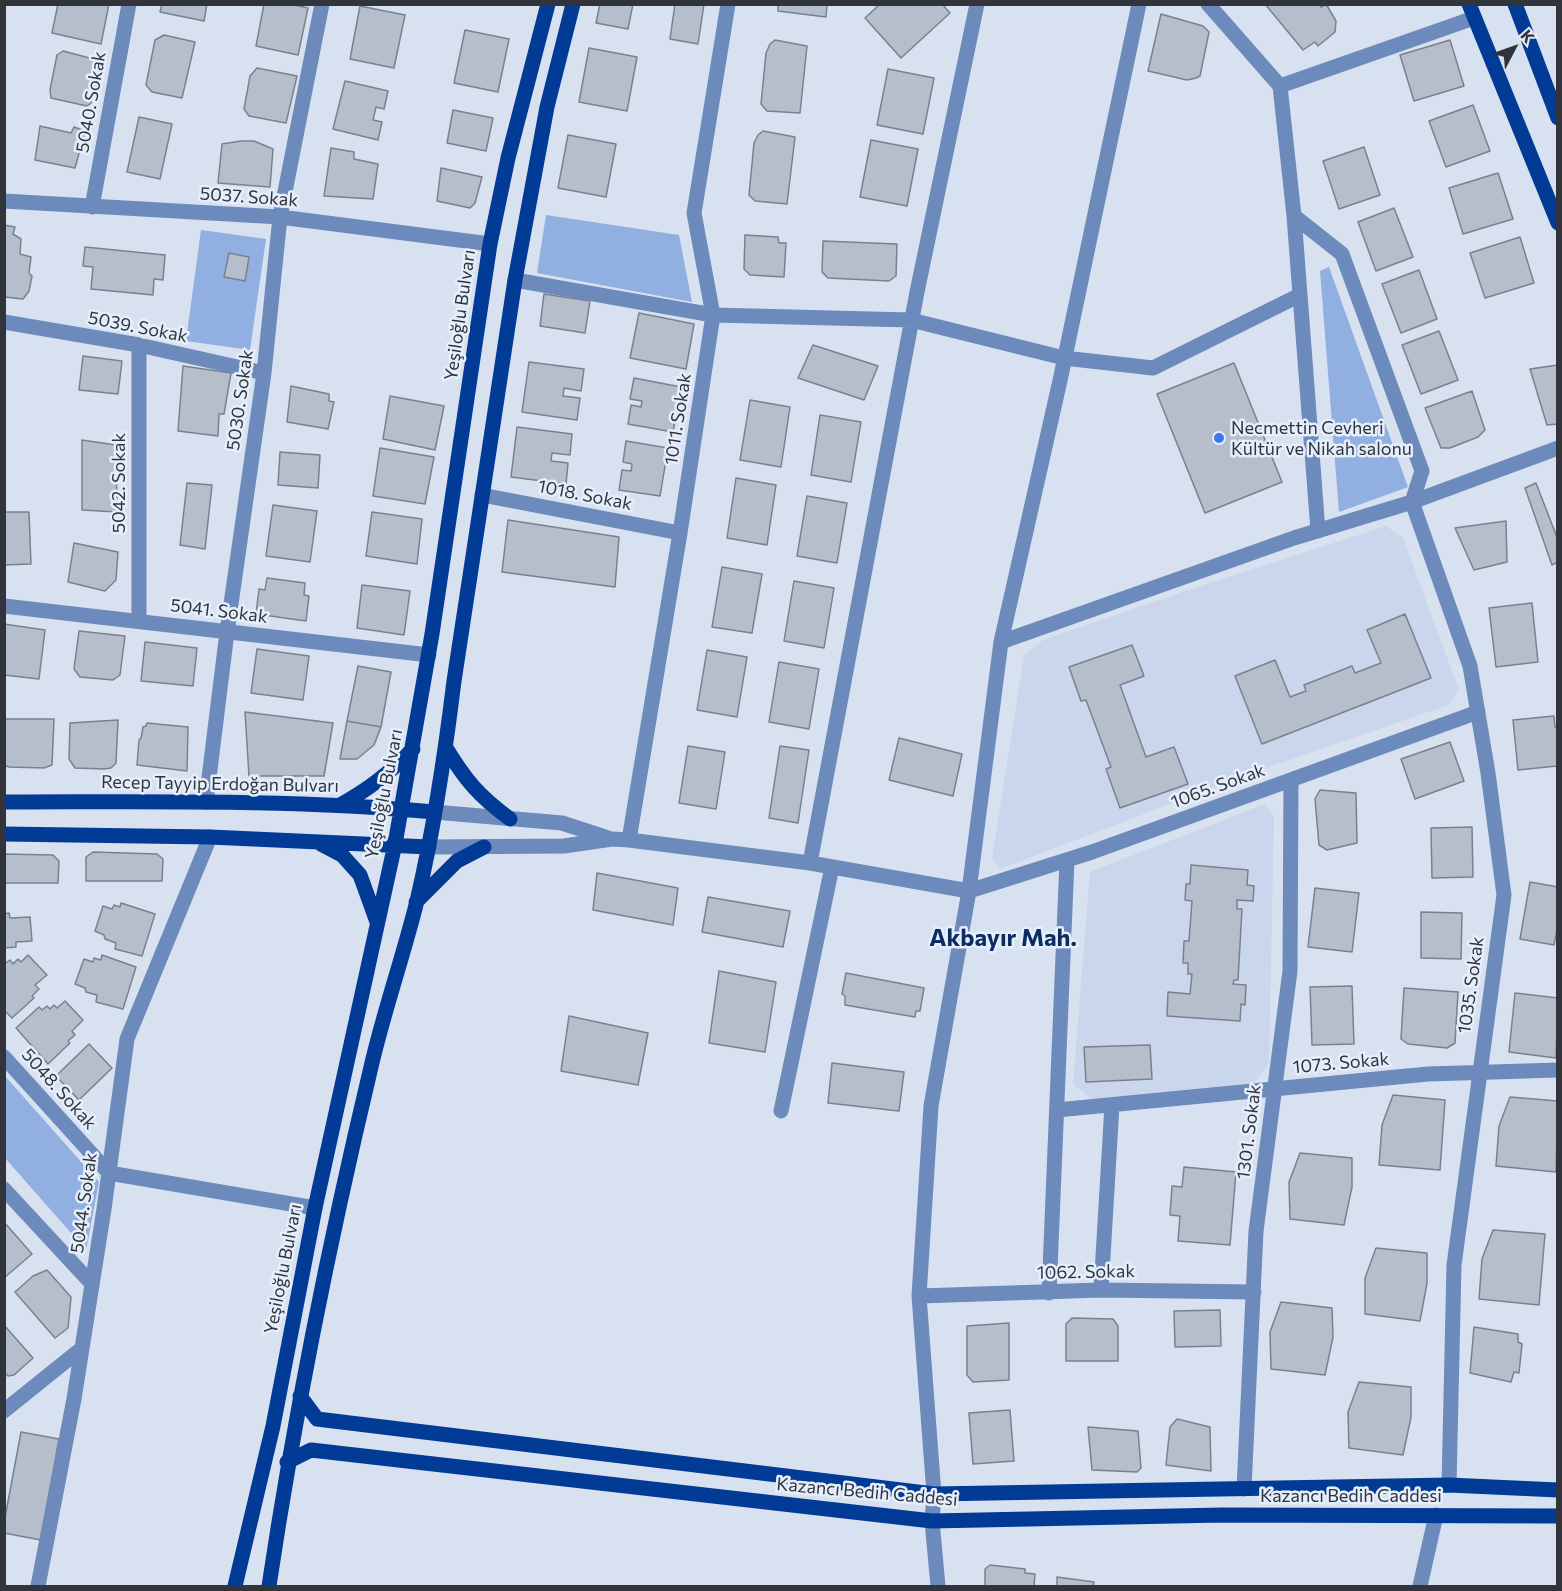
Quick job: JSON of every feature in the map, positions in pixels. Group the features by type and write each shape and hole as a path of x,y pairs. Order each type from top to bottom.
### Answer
{"main road":[{"name":"Yeşiloğlu Bulvarı","path":"235,1587 273,1426 315,1208 401,809 429,655 490,244 508,158 548,4"},
{"path":"269,1587 287,1462 371,1065 429,847 446,748 454,681 515,280 547,107 573,4"},
{"path":"1515,4 1557,118"},
{"path":"1472,11 1557,223"},
{"path":"340,805 379,781 413,748"},
{"path":"446,748 463,775 484,800 510,819"},
{"name":"Recep Tayyip Erdoğan Bulvarı","path":"4,802 206,802 340,805 434,812"},
{"path":"4,834 210,837 429,847"},
{"path":"316,841 342,855 360,875 377,922"},
{"path":"416,902 457,861 484,847"},
{"name":"Kazancı Bedih Caddesi","path":"300,1396 317,1419 934,1494 1449,1485 1557,1490"},
{"name":"Kazancı Bedih Caddesi","path":"287,1462 311,1450 932,1521 1222,1515 1557,1515"}],"street":[{"name":"5040. Sokak","path":"92,207 129,4"},
{"name":"5030. Sokak","path":"206,802 227,632 264,373 280,217 322,4"},
{"name":"1011. Sokak","path":"628,840 680,533 713,315 694,213 728,4"},
{"path":"810,863 911,320 977,4"},
{"path":"938,1587 932,1521 934,1494 919,1296 931,1106 969,891 1001,642 1124,85 1139,4"},
{"path":"1208,4 1281,86 1294,216 1318,531"},
{"path":"1281,86 1472,11"},
{"name":"5037. Sokak","path":"4,201 280,217 490,244"},
{"path":"1294,216 1342,254 1422,471 1412,502"},
{"path":"515,280 713,315 911,320 1064,358 1153,368 1300,295"},
{"name":"5039. Sokak","path":"4,322 139,345 264,373"},
{"name":"5042. Sokak","path":"139,345 139,621"},
{"path":"1001,642 1318,531 1412,502 1557,448"},
{"name":"1018. Sokak","path":"482,495 680,533"},
{"name":"1035. Sokak","path":"1412,502 1470,666 1488,773 1504,895 1454,1265 1449,1485"},
{"name":"5041. Sokak","path":"4,606 429,655"},
{"name":"1065. Sokak","path":"969,891 1067,860 1478,712"},
{"name":"1301. Sokak","path":"1244,1489 1256,1231 1290,971 1291,780"},
{"path":"434,812 562,823 612,839"},
{"name":"5044. Sokak","path":"38,1587 92,1284 127,1039 210,837"},
{"path":"429,847 564,846 612,839 628,840 810,863 969,891"},
{"path":"1049,1293 1067,860"},
{"path":"781,1110 832,867"},
{"name":"5048. Sokak","path":"4,1057 109,1173"},
{"name":"1073. Sokak","path":"1057,1110 1428,1074 1557,1070"},
{"path":"1101,1290 1112,1105"},
{"path":"109,1173 315,1208"},
{"path":"4,1189 92,1284"},
{"name":"1062. Sokak","path":"919,1296 1101,1290 1254,1292"},
{"path":"4,1411 81,1349"},
{"path":"1420,1587 1436,1515"}],"shaded area":[{"path":"546,215 679,235 692,302 537,273"},
{"path":"201,230 266,239 250,350 186,341"},
{"path":"1329,267 1408,487 1339,512 1320,271"},
{"path":"1386,526 1403,538 1459,690 1448,705 1246,775 1000,869 992,859 1024,655 1043,640"},
{"path":"1265,804 1274,816 1269,1063 1254,1083 1093,1100 1073,1084 1090,872"},
{"path":"5,1076 99,1182 86,1250 5,1158"}],"building":[{"path":"58,4 109,4 101,44 52,33"},
{"path":"162,4 207,4 204,21 160,12"},
{"path":"264,4 290,4 308,8 298,55 256,46"},
{"path":"600,4 633,4 628,29 596,23"},
{"path":"675,4 704,4 698,44 670,39"},
{"path":"778,4 827,4 826,17 778,11"},
{"path":"880,4 942,4 950,13 901,58 865,18"},
{"path":"1265,4 1319,4 1321,7 1326,4 1336,21 1335,32 1318,46 1315,42 1303,50"},
{"path":"360,6 405,15 394,68 350,59"},
{"path":"1161,14 1203,26 1209,32 1200,76 1187,80 1148,71"},
{"path":"465,30 509,39 498,92 454,83"},
{"path":"164,35 195,42 182,98 152,92 146,85 155,40"},
{"path":"775,40 807,46 800,113 767,111 761,104 766,53 770,44"},
{"path":"1450,40 1464,86 1414,101 1400,55"},
{"path":"589,48 637,57 627,111 579,102"},
{"path":"63,51 97,60 99,67 91,103 87,106 51,98 50,90 57,55"},
{"path":"257,68 297,76 286,123 249,116 244,109 250,76"},
{"path":"888,69 934,78 923,134 877,125"},
{"path":"345,81 388,91 384,109 376,107 373,120 382,122 378,140 333,129"},
{"path":"1473,105 1490,151 1446,167 1429,121"},
{"path":"453,110 493,118 486,151 447,143"},
{"path":"139,117 172,124 160,179 127,172"},
{"path":"40,126 71,133 74,127 85,131 75,168 35,160"},
{"path":"763,131 795,137 787,204 755,201 749,195 754,143"},
{"path":"568,135 616,144 606,197 558,188"},
{"path":"871,140 918,149 907,206 860,197"},
{"path":"254,141 273,149 270,187 218,183 222,144"},
{"path":"1364,147 1380,195 1339,209 1323,161"},
{"path":"331,148 354,152 354,159 378,164 373,199 324,196"},
{"path":"441,168 482,177 475,203 470,208 437,201"},
{"path":"1498,173 1513,219 1463,234 1449,188"},
{"path":"1394,208 1413,257 1376,271 1358,222"},
{"path":"4,225 15,227 13,234 21,239 20,254 31,257 29,273 32,276 29,291 23,299 4,297"},
{"path":"745,235 778,237 779,243 786,243 784,277 750,275 744,269"},
{"path":"1520,237 1534,283 1485,298 1470,253"},
{"path":"823,241 897,244 896,276 889,281 828,278 822,272"},
{"path":"85,247 165,255 163,280 154,279 153,295 91,289 93,267 83,266"},
{"path":"229,253 249,257 245,281 224,277"},
{"path":"1419,270 1437,319 1401,333 1382,284"},
{"path":"544,294 590,301 585,333 540,326"},
{"path":"639,313 694,324 686,369 630,358"},
{"path":"1439,331 1458,380 1421,394 1402,345"},
{"path":"813,345 878,366 864,400 798,378"},
{"path":"83,356 122,361 118,394 79,390"},
{"path":"529,362 584,369 581,391 564,388 563,396 580,398 577,420 522,412"},
{"name":"Necmettin Cevheri Kültür ve Nikah salonu","path":"1234,363 1282,482 1205,513 1157,394"},
{"path":"1558,365 1558,424 1547,425 1530,369"},
{"path":"183,366 231,373 224,414 219,414 218,436 178,431"},
{"path":"634,378 681,387 673,432 628,424 631,405 641,407 642,401 630,399"},
{"path":"291,386 329,394 329,401 334,402 328,429 287,422"},
{"path":"1472,391 1485,430 1478,437 1450,448 1441,448 1425,408"},
{"path":"390,396 444,406 435,450 383,439"},
{"path":"750,400 790,407 781,467 740,460"},
{"path":"820,415 861,422 851,482 811,475"},
{"path":"517,427 572,434 570,455 552,453 551,461 568,463 566,484 511,477"},
{"path":"82,440 116,445 117,512 82,510"},
{"path":"626,441 668,448 660,496 619,490 622,470 631,471 632,464 623,462"},
{"path":"380,448 434,457 425,504 373,496"},
{"path":"280,452 320,455 318,488 278,485"},
{"path":"736,478 776,485 767,545 727,538"},
{"path":"187,483 212,485 205,549 180,545"},
{"path":"1536,483 1558,540 1558,562 1552,565 1525,488"},
{"path":"807,496 847,503 837,563 797,556"},
{"path":"273,505 317,511 310,562 266,556"},
{"path":"4,512 29,512 31,564 4,565"},
{"path":"372,512 422,519 417,564 366,556"},
{"path":"508,520 619,537 615,587 502,572"},
{"path":"1506,521 1507,562 1474,570 1455,528"},
{"path":"74,543 118,552 116,580 105,591 68,582"},
{"path":"722,567 762,574 752,633 712,627"},
{"path":"267,578 305,583 304,595 309,596 306,621 256,614 259,589 265,590"},
{"path":"794,581 834,588 824,648 784,641"},
{"path":"362,585 410,591 404,635 357,628"},
{"path":"1532,603 1538,662 1496,667 1489,608"},
{"path":"1405,614 1431,678 1262,744 1235,676 1275,660 1290,697 1306,691 1304,685 1352,666 1355,673 1381,663 1367,630"},
{"path":"4,624 45,630 39,679 4,675"},
{"path":"79,631 125,636 120,675 113,680 80,677 74,669"},
{"path":"145,642 197,648 193,686 141,681"},
{"path":"1132,645 1144,676 1120,685 1146,757 1174,747 1188,784 1120,808 1106,769 1111,767 1086,700 1081,701 1069,667"},
{"path":"257,649 309,656 303,700 251,693"},
{"path":"707,650 747,657 737,717 697,710"},
{"path":"779,662 819,669 809,729 769,722"},
{"path":"358,666 391,672 381,727 347,721"},
{"path":"245,712 333,723 324,776 249,776"},
{"path":"1554,716 1555,727 1558,726 1557,766 1518,770 1513,720"},
{"path":"4,719 54,719 52,765 44,768 4,765"},
{"path":"118,720 116,763 111,768 104,769 75,768 69,759 70,723"},
{"path":"347,721 381,727 374,745 357,759 340,759"},
{"path":"147,723 188,727 187,771 137,765 139,740 143,727"},
{"path":"899,738 962,754 953,796 889,780"},
{"path":"1450,742 1464,781 1415,799 1401,759"},
{"path":"688,746 725,752 716,809 679,803"},
{"path":"780,746 809,750 798,823 769,818"},
{"path":"1320,790 1356,793 1357,843 1327,850 1319,845 1315,799"},
{"path":"1472,827 1473,877 1432,878 1431,828"},
{"path":"93,852 157,854 163,859 162,881 86,881 86,857"},
{"path":"4,854 53,855 59,861 58,883 4,883"},
{"path":"1191,865 1248,870 1247,885 1254,886 1253,901 1237,900 1237,909 1242,909 1238,980 1234,980 1233,984 1246,985 1245,1005 1241,1004 1240,1021 1167,1016 1168,992 1190,994 1192,974 1188,974 1188,963 1183,963 1184,941 1189,941 1192,901 1185,900 1186,884 1190,884"},
{"path":"597,873 678,888 673,925 593,910"},
{"path":"1530,882 1558,887 1558,925 1554,945 1520,939"},
{"path":"1315,888 1359,893 1352,952 1308,947"},
{"path":"708,897 790,911 783,947 702,932"},
{"path":"121,903 155,914 142,956 115,949 116,943 105,939 104,935 95,931 103,906 112,909 114,905 120,907"},
{"path":"1421,912 1462,913 1461,959 1421,958"},
{"path":"9,913 10,918 30,917 32,941 16,942 16,947 4,948 4,914"},
{"path":"28,955 47,975 35,985 39,989 32,996 34,998 12,1018 4,1010 4,964 10,960 13,964 18,959 21,962"},
{"path":"102,955 136,967 123,1009 96,1002 97,995 86,992 85,988 75,984 84,959 93,962 94,958 101,960"},
{"path":"719,971 776,982 765,1052 709,1043"},
{"path":"846,973 924,988 920,1011 916,1011 915,1017 845,1005 845,996 842,994"},
{"path":"1352,986 1354,1044 1312,1045 1310,987"},
{"path":"1404,988 1458,992 1455,1043 1447,1048 1408,1044 1401,1039"},
{"path":"1515,993 1558,998 1556,1058 1509,1052"},
{"path":"65,1001 83,1020 72,1031 75,1035 68,1041 70,1043 48,1064 16,1028 39,1007 42,1010 47,1006 50,1009 54,1005 57,1008"},
{"path":"569,1016 648,1033 638,1085 561,1071"},
{"path":"89,1044 112,1068 79,1100 56,1076"},
{"path":"1150,1045 1152,1079 1086,1082 1084,1047"},
{"path":"832,1063 904,1072 899,1111 828,1103"},
{"path":"1393,1095 1445,1100 1440,1170 1379,1165 1382,1125"},
{"path":"1510,1097 1558,1101 1556,1172 1496,1166 1499,1126"},
{"path":"1300,1153 1352,1158 1352,1187 1344,1225 1290,1219 1289,1182"},
{"path":"1184,1167 1236,1172 1230,1245 1178,1241 1180,1216 1170,1215 1172,1186 1182,1187"},
{"path":"4,1222 32,1254 4,1278"},
{"path":"1493,1230 1545,1234 1539,1305 1479,1299 1482,1259"},
{"path":"1376,1248 1427,1253 1427,1283 1420,1321 1365,1314 1365,1278"},
{"path":"47,1270 71,1297 68,1328 55,1338 15,1292 33,1276"},
{"path":"1281,1302 1332,1308 1333,1337 1325,1375 1271,1369 1270,1332"},
{"path":"1220,1310 1221,1346 1175,1347 1174,1311"},
{"path":"1072,1318 1113,1319 1118,1326 1118,1361 1066,1361 1066,1324"},
{"path":"1009,1323 1009,1380 973,1382 967,1375 967,1326"},
{"path":"4,1325 33,1358 14,1375 8,1376 4,1372"},
{"path":"1474,1327 1518,1334 1518,1342 1522,1344 1519,1373 1514,1372 1511,1382 1470,1373"},
{"path":"1359,1382 1411,1387 1411,1417 1403,1455 1349,1448 1348,1412"},
{"path":"1010,1410 1014,1461 973,1464 969,1413"},
{"path":"1177,1419 1210,1427 1211,1471 1166,1465 1170,1427"},
{"path":"1088,1427 1138,1431 1141,1468 1137,1472 1092,1470"},
{"path":"21,1432 59,1439 41,1540 4,1533"},
{"path":"990,1565 1025,1569 1025,1573 1035,1574 1034,1586 985,1586 985,1569"},
{"path":"1057,1577 1094,1582 1093,1586 1057,1586"}],"place":[{"name":"Necmettin Cevheri Kültür ve Nikah salonu","path":"1219,438"}],"district":[{"name":"Akbayır Mah.","path":"1003,938"}]}
